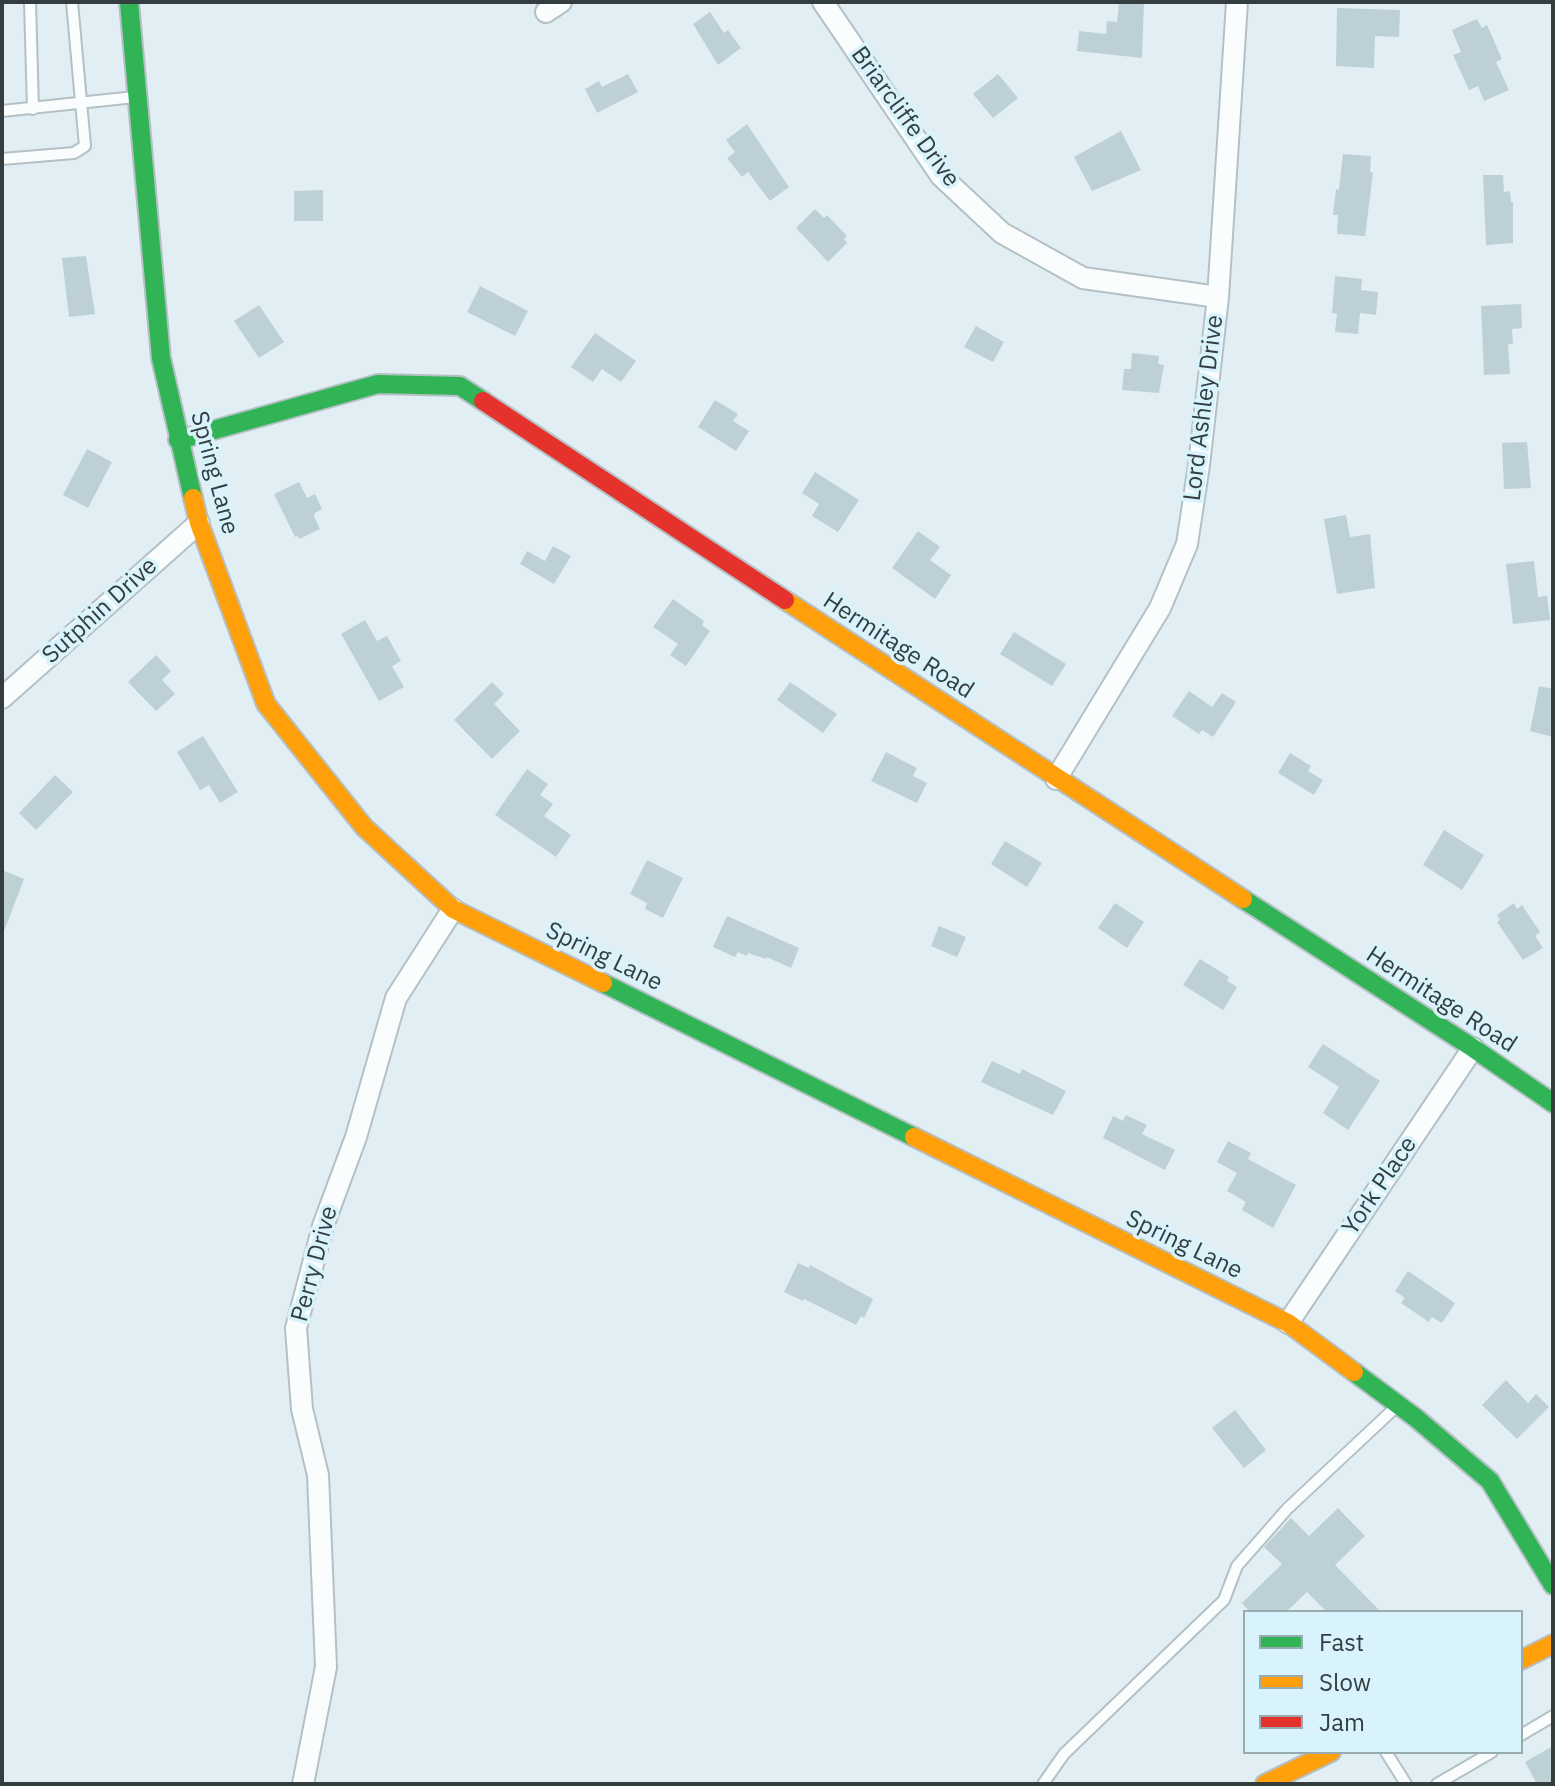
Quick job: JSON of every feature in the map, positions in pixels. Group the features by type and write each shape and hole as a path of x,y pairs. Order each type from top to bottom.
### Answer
{"street":[{"name":"Spring Lane","path":"129,2 161,358 199,523 266,704 364,827 453,909 1288,1323 1398,1405 1490,1481 1553,1585"},
{"name":"Briarcliffe Drive","path":"823,2 941,176 1002,233 1083,278 1218,297"},
{"name":"Lord Ashley Drive","path":"1056,779 1160,608 1187,544 1218,297 1237,2"},
{"name":"Hermitage Road","path":"178,440 378,384 460,386 1553,1103"},
{"name":"Sutphin Drive","path":"2,698 199,523"},
{"name":"Perry Drive","path":"303,1784 326,1667 318,1475 302,1409 296,1328 323,1226 356,1137 396,998 453,909"},
{"name":"York Place","path":"1288,1323 1473,1048"},
{"path":"1523,1659 1553,1644"},
{"path":"1265,1784 1327,1754"}],"lane":[{"path":"30,2 33,109"},
{"path":"2,159 74,153 85,146 72,2"},
{"path":"2,111 137,97"},
{"path":"1043,1784 1064,1754 1224,1600 1237,1566 1287,1509 1398,1405"},
{"path":"1523,1734 1553,1716"},
{"path":"1387,1754 1406,1784"},
{"path":"1437,1784 1489,1754"}],"building":[{"path":"1119,2 1144,2 1142,58 1077,51 1079,31 1106,34 1107,21 1117,22"},
{"path":"1337,8 1400,10 1399,37 1375,36 1374,68 1336,66"},
{"path":"710,12 724,33 728,30 741,48 718,65 693,24"},
{"path":"1477,19 1482,28 1487,25 1502,59 1496,62 1509,90 1484,101 1478,86 1469,90 1453,55 1461,52 1452,30"},
{"path":"628,74 638,92 597,113 585,89 599,81 602,87"},
{"path":"998,74 1018,98 993,118 973,94"},
{"path":"747,124 789,187 770,201 748,172 742,177 727,158 735,152 726,140"},
{"path":"1121,131 1141,170 1092,191 1074,157"},
{"path":"1343,154 1371,156 1370,172 1373,173 1365,236 1337,234 1338,215 1333,215"},
{"path":"1483,175 1503,175 1504,192 1510,191 1513,202 1513,243 1486,245"},
{"path":"323,190 323,221 294,221 294,191"},
{"path":"815,209 824,218 827,215 847,236 844,239 847,243 828,262 796,228"},
{"path":"86,256 95,314 69,317 62,258"},
{"path":"1335,276 1362,279 1361,290 1378,292 1376,315 1360,313 1358,334 1335,332 1337,314 1332,313"},
{"path":"480,286 528,311 515,336 467,312"},
{"path":"1521,304 1522,328 1512,329 1513,344 1508,344 1510,374 1484,375 1481,306"},
{"path":"259,305 284,342 259,358 234,321"},
{"path":"976,326 1004,342 993,362 964,347"},
{"path":"595,333 636,361 621,382 602,369 593,382 571,367"},
{"path":"1132,353 1159,356 1158,364 1164,365 1159,393 1122,390 1124,369 1131,369"},
{"path":"715,400 738,414 733,421 749,431 736,451 698,427"},
{"path":"1527,442 1531,488 1504,489 1502,443"},
{"path":"87,449 112,462 88,508 63,495"},
{"path":"815,472 859,500 838,532 812,516 819,504 802,493"},
{"path":"299,482 307,498 315,494 322,509 314,516 320,529 299,539 295,537 274,494"},
{"path":"1346,515 1350,537 1370,534 1375,588 1337,594 1324,519"},
{"path":"918,531 940,547 930,560 951,575 935,599 892,568"},
{"path":"553,546 571,556 554,584 520,564 527,551 545,561"},
{"path":"1534,561 1538,597 1547,596 1550,620 1513,624 1506,564"},
{"path":"673,599 704,621 702,625 710,631 686,666 670,655 678,644 653,627"},
{"path":"365,620 377,641 387,636 401,661 392,666 404,687 379,701 341,634"},
{"path":"1014,632 1066,664 1052,686 1000,654"},
{"path":"156,655 171,671 162,680 175,694 156,711 128,682"},
{"path":"492,682 504,694 494,704 520,731 492,759 454,720"},
{"path":"790,682 837,714 823,733 777,700"},
{"path":"1539,686 1553,689 1553,737 1530,731"},
{"path":"1189,691 1212,707 1222,693 1236,702 1213,737 1202,730 1199,734 1172,716"},
{"path":"203,736 238,792 220,803 209,785 200,790 177,752"},
{"path":"886,752 917,768 913,776 927,783 917,803 871,781"},
{"path":"1290,753 1311,766 1308,771 1323,780 1314,795 1278,773"},
{"path":"527,769 548,784 540,795 553,804 544,816 571,835 556,857 495,815"},
{"path":"55,775 73,792 36,830 19,813"},
{"path":"1444,830 1484,855 1462,890 1423,865"},
{"path":"1005,841 1042,863 1027,887 991,864"},
{"path":"647,860 683,878 663,918 645,909 647,903 630,894"},
{"path":"2,870 24,879 3,934 2,934"},
{"path":"1115,903 1144,922 1127,948 1098,928"},
{"path":"1514,903 1517,909 1522,905 1540,932 1535,936 1543,948 1523,960 1497,922 1500,920 1497,915"},
{"path":"727,916 799,948 791,968 767,957 748,953 747,956 738,952 735,957 713,947"},
{"path":"939,926 966,937 957,957 931,946"},
{"path":"1200,959 1229,977 1227,981 1237,987 1223,1010 1183,985"},
{"path":"1323,1044 1380,1081 1348,1130 1323,1113 1339,1087 1308,1067"},
{"path":"992,1061 1020,1074 1022,1069 1066,1091 1053,1115 981,1082"},
{"path":"1126,1115 1147,1125 1142,1134 1175,1150 1165,1170 1103,1138 1113,1116 1123,1121"},
{"path":"1228,1141 1251,1153 1248,1159 1296,1185 1273,1228 1242,1210 1246,1202 1227,1191 1237,1173 1217,1162"},
{"path":"798,1263 809,1268 810,1265 873,1299 864,1318 861,1316 856,1325 784,1292"},
{"path":"1408,1271 1455,1303 1442,1323 1432,1317 1429,1322 1401,1303 1405,1298 1395,1291"},
{"path":"1506,1380 1528,1403 1536,1394 1549,1407 1517,1439 1482,1405"},
{"path":"1235,1410 1266,1450 1244,1468 1212,1428"},
{"path":"1338,1508 1365,1536 1335,1565 1379,1610 1325,1610 1307,1592 1288,1610 1248,1610 1242,1603 1282,1564 1264,1547 1291,1518 1309,1536"},
{"path":"1553,1746 1553,1784 1537,1784 1525,1762"}],"traffic: fast":[{"path":"129,2 161,358 193,498"},
{"path":"178,440 378,384 460,386 483,401"},
{"path":"1243,899 1553,1103"},
{"path":"603,983 914,1137"},
{"path":"1354,1372 1416,1418 1490,1481 1553,1585"}],"traffic: slow":[{"path":"193,498 199,523 266,704 364,827 453,909 603,983"},
{"path":"785,600 1243,899"},
{"path":"914,1137 1288,1323 1354,1372"},
{"path":"1523,1659 1553,1644"},
{"path":"1265,1784 1327,1754"}],"traffic: jam":[{"path":"483,401 785,600"}]}
